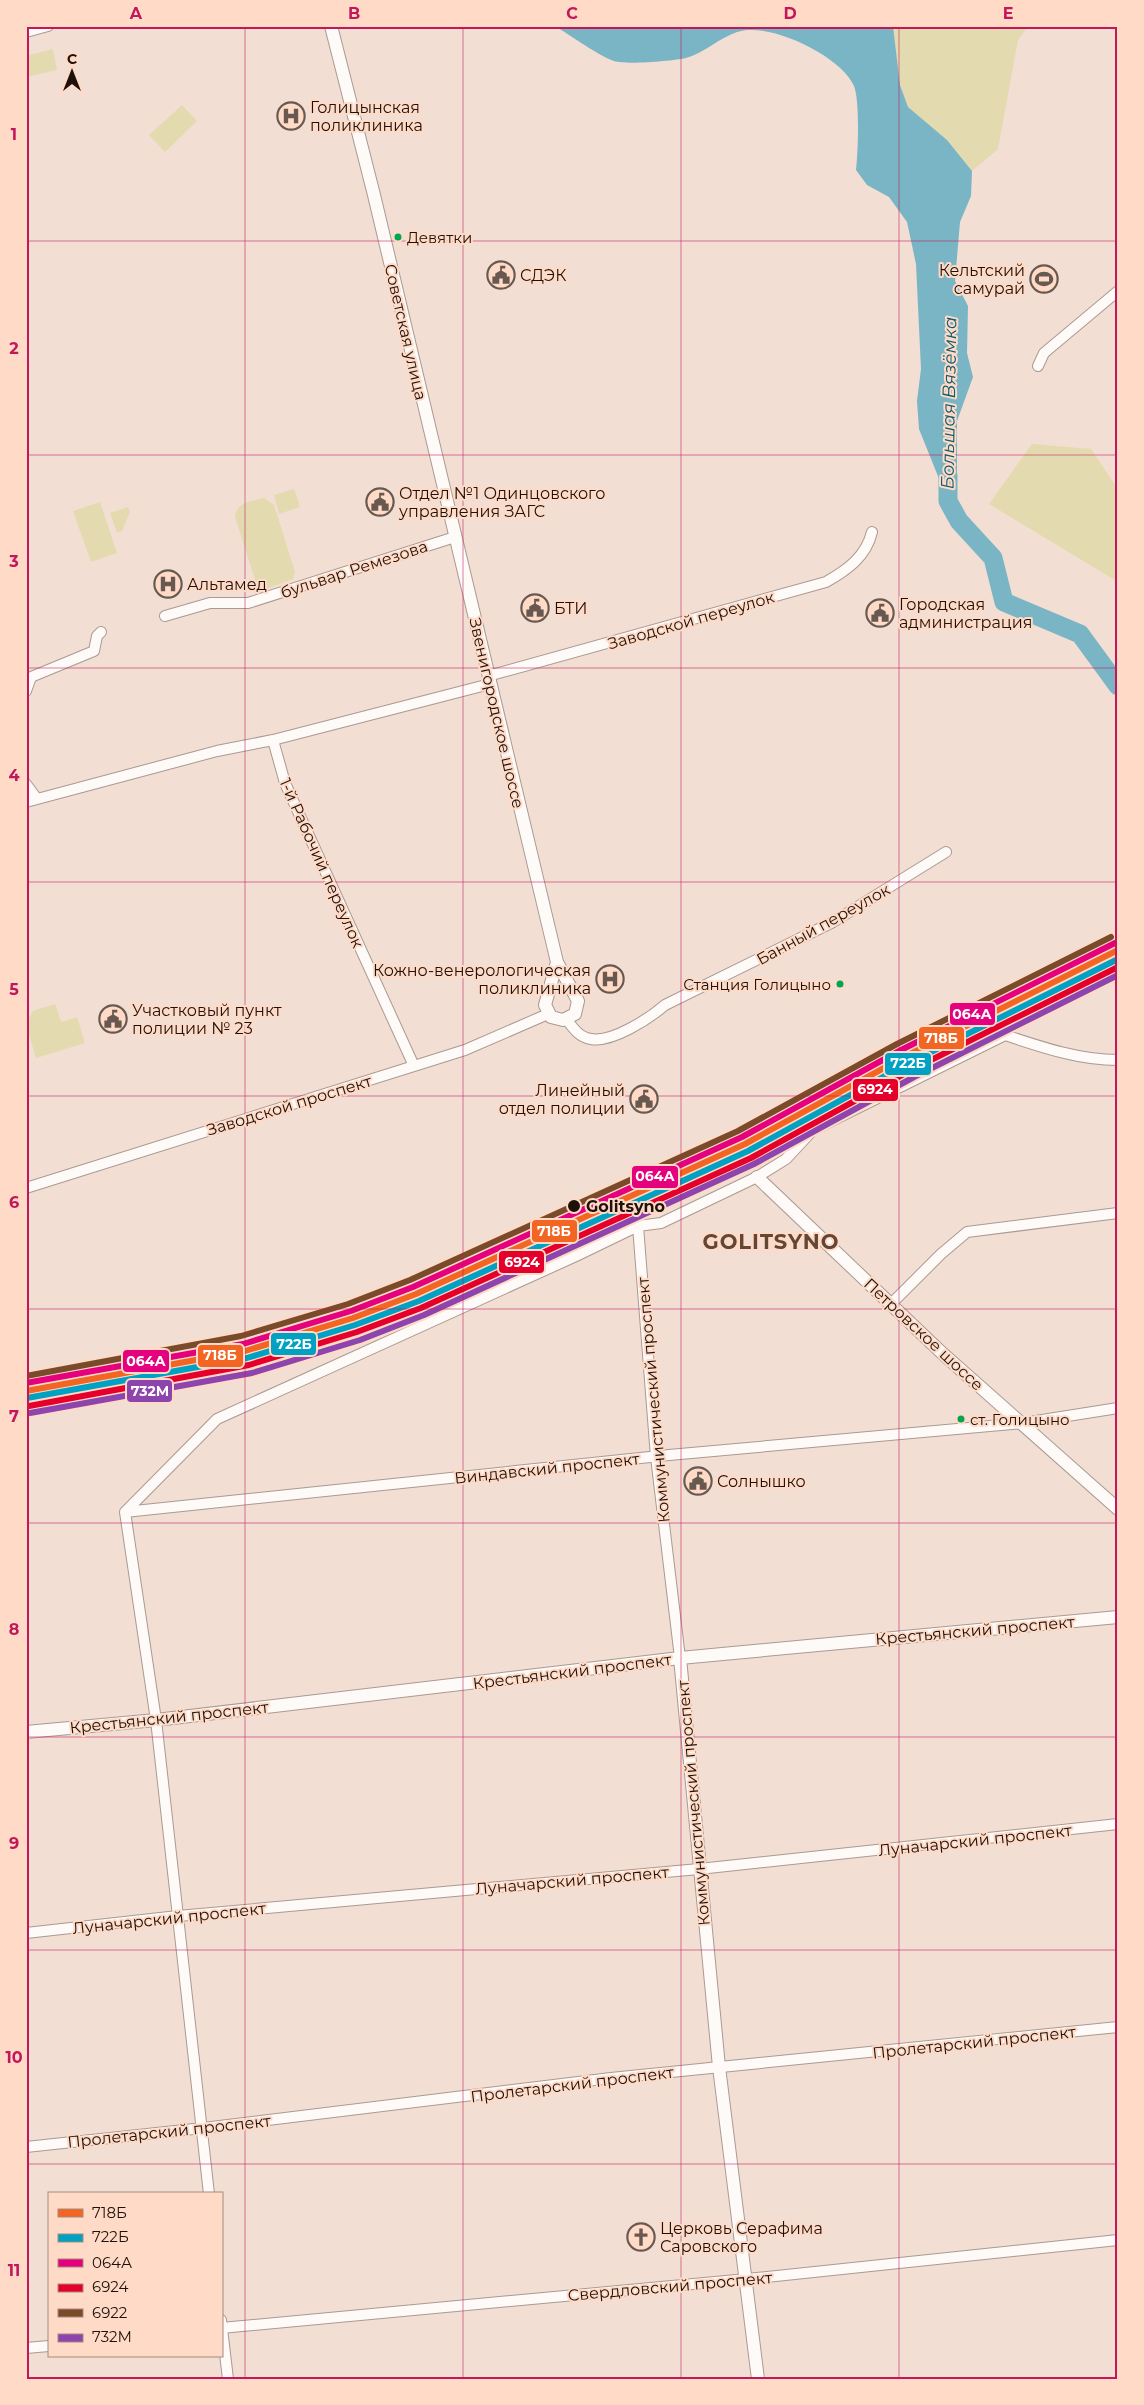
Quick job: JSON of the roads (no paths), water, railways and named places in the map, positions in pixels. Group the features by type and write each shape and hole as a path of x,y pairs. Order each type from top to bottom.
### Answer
{"street":[{"path":"26,32 48,26"},
{"name":"Советская улица","path":"331,26 374,195 437,464"},
{"path":"1038,366 1044,353 1118,291"},
{"name":"Звенигородское шоссе","path":"437,464 557,962"},
{"name":"Заводской переулок","path":"489,680 826,582 853,564 865,550 872,532"},
{"name":"бульвар Ремезова","path":"165,616 210,602 248,603 455,537"},
{"path":"26,691 31,677 94,650 97,636 102,632"},
{"path":"26,802 217,751 273,740 489,680"},
{"name":"1-й Рабочий переулок","path":"273,740 284,783 414,1066"},
{"path":"26,784 37,799"},
{"name":"Банный переулок","path":"567,1020 578,1034 592,1040 606,1038 649,1019 665,1005 833,922 946,852"},
{"path":"557,962 577,998 578,1008 567,1020 557,1020 548,1014 545,1002 557,962"},
{"path":"549,993 561,987 573,992"},
{"name":"Заводской проспект","path":"26,1188 487,1042 548,1014"},
{"path":"209,2192 156,1720 125,1512 217,1419 638,1226 661,1223 757,1176 786,1159 813,1130 1005,1035 1046,1048 1102,1060 1118,1060"},
{"name":"Петровское шоссе","path":"757,1176 942,1353 1118,1508"},
{"path":"891,1304 941,1254 967,1232 1118,1213"},
{"name":"Коммунистический проспект","path":"638,1226 656,1457 680,1658 719,2067 758,2379"},
{"name":"Виндавский проспект","path":"125,1512 656,1457 1023,1423 1118,1408"},
{"name":"Крестьянский проспект","path":"26,1732 156,1720 680,1658 1118,1617"},
{"name":"Луначарский проспект","path":"26,1933 178,1916 699,1869 1118,1824"},
{"name":"Пролетарский проспект","path":"26,2148 601,2079 1118,2027"},
{"name":"Свердловский проспект","path":"222,2325 747,2280 1118,2240"},
{"path":"222,2325 228,2379"},
{"path":"26,2348 48,2346"}],"water":[{"path":"555,26 893,26 900,85 908,107 947,140 972,171 971,196 960,222 955,281 968,306 967,353 973,377 957,421 957,484 948,501 919,429 917,401 921,369 916,264 907,222 889,197 867,185 856,170 858,140 857,103 854,86 847,75 835,63 820,53 785,36 767,32 751,30 737,32 686,58 628,63 608,59"}],"waterway":[{"name":"Большая Вязёмка","path":"948,475 948,501 959,521 993,558 1004,602 1080,634 1118,686"}],"railway":[{"path":"26,1413 34,1410"}],"place":[{"name":"Голицынская поликлиника","path":"291,116"},
{"name":"Девятки","path":"398,237"},
{"name":"СДЭК","path":"501,275"},
{"name":"Кельтский самурай","path":"1044,279"},
{"name":"Отдел №1 Одинцовского управления ЗАГС","path":"380,502"},
{"name":"Альтамед","path":"168,584"},
{"name":"БТИ","path":"535,608"},
{"name":"Городская администрация","path":"880,613"},
{"name":"Кожно-венерологическая поликлиника","path":"610,979"},
{"name":"Станция Голицыно","path":"840,984"},
{"name":"Участковый пункт полиции № 23","path":"113,1019"},
{"name":"Линейный отдел полиции","path":"644,1099"},
{"name":"Golitsyno","path":"574,1206"},
{"name":"ст. Голицыно","path":"961,1419"},
{"name":"Солнышко","path":"698,1481"},
{"name":"Церковь Серафима Саровского","path":"641,2237"}],"district":[{"name":"GOLITSYNO","path":"771,1242"}]}
